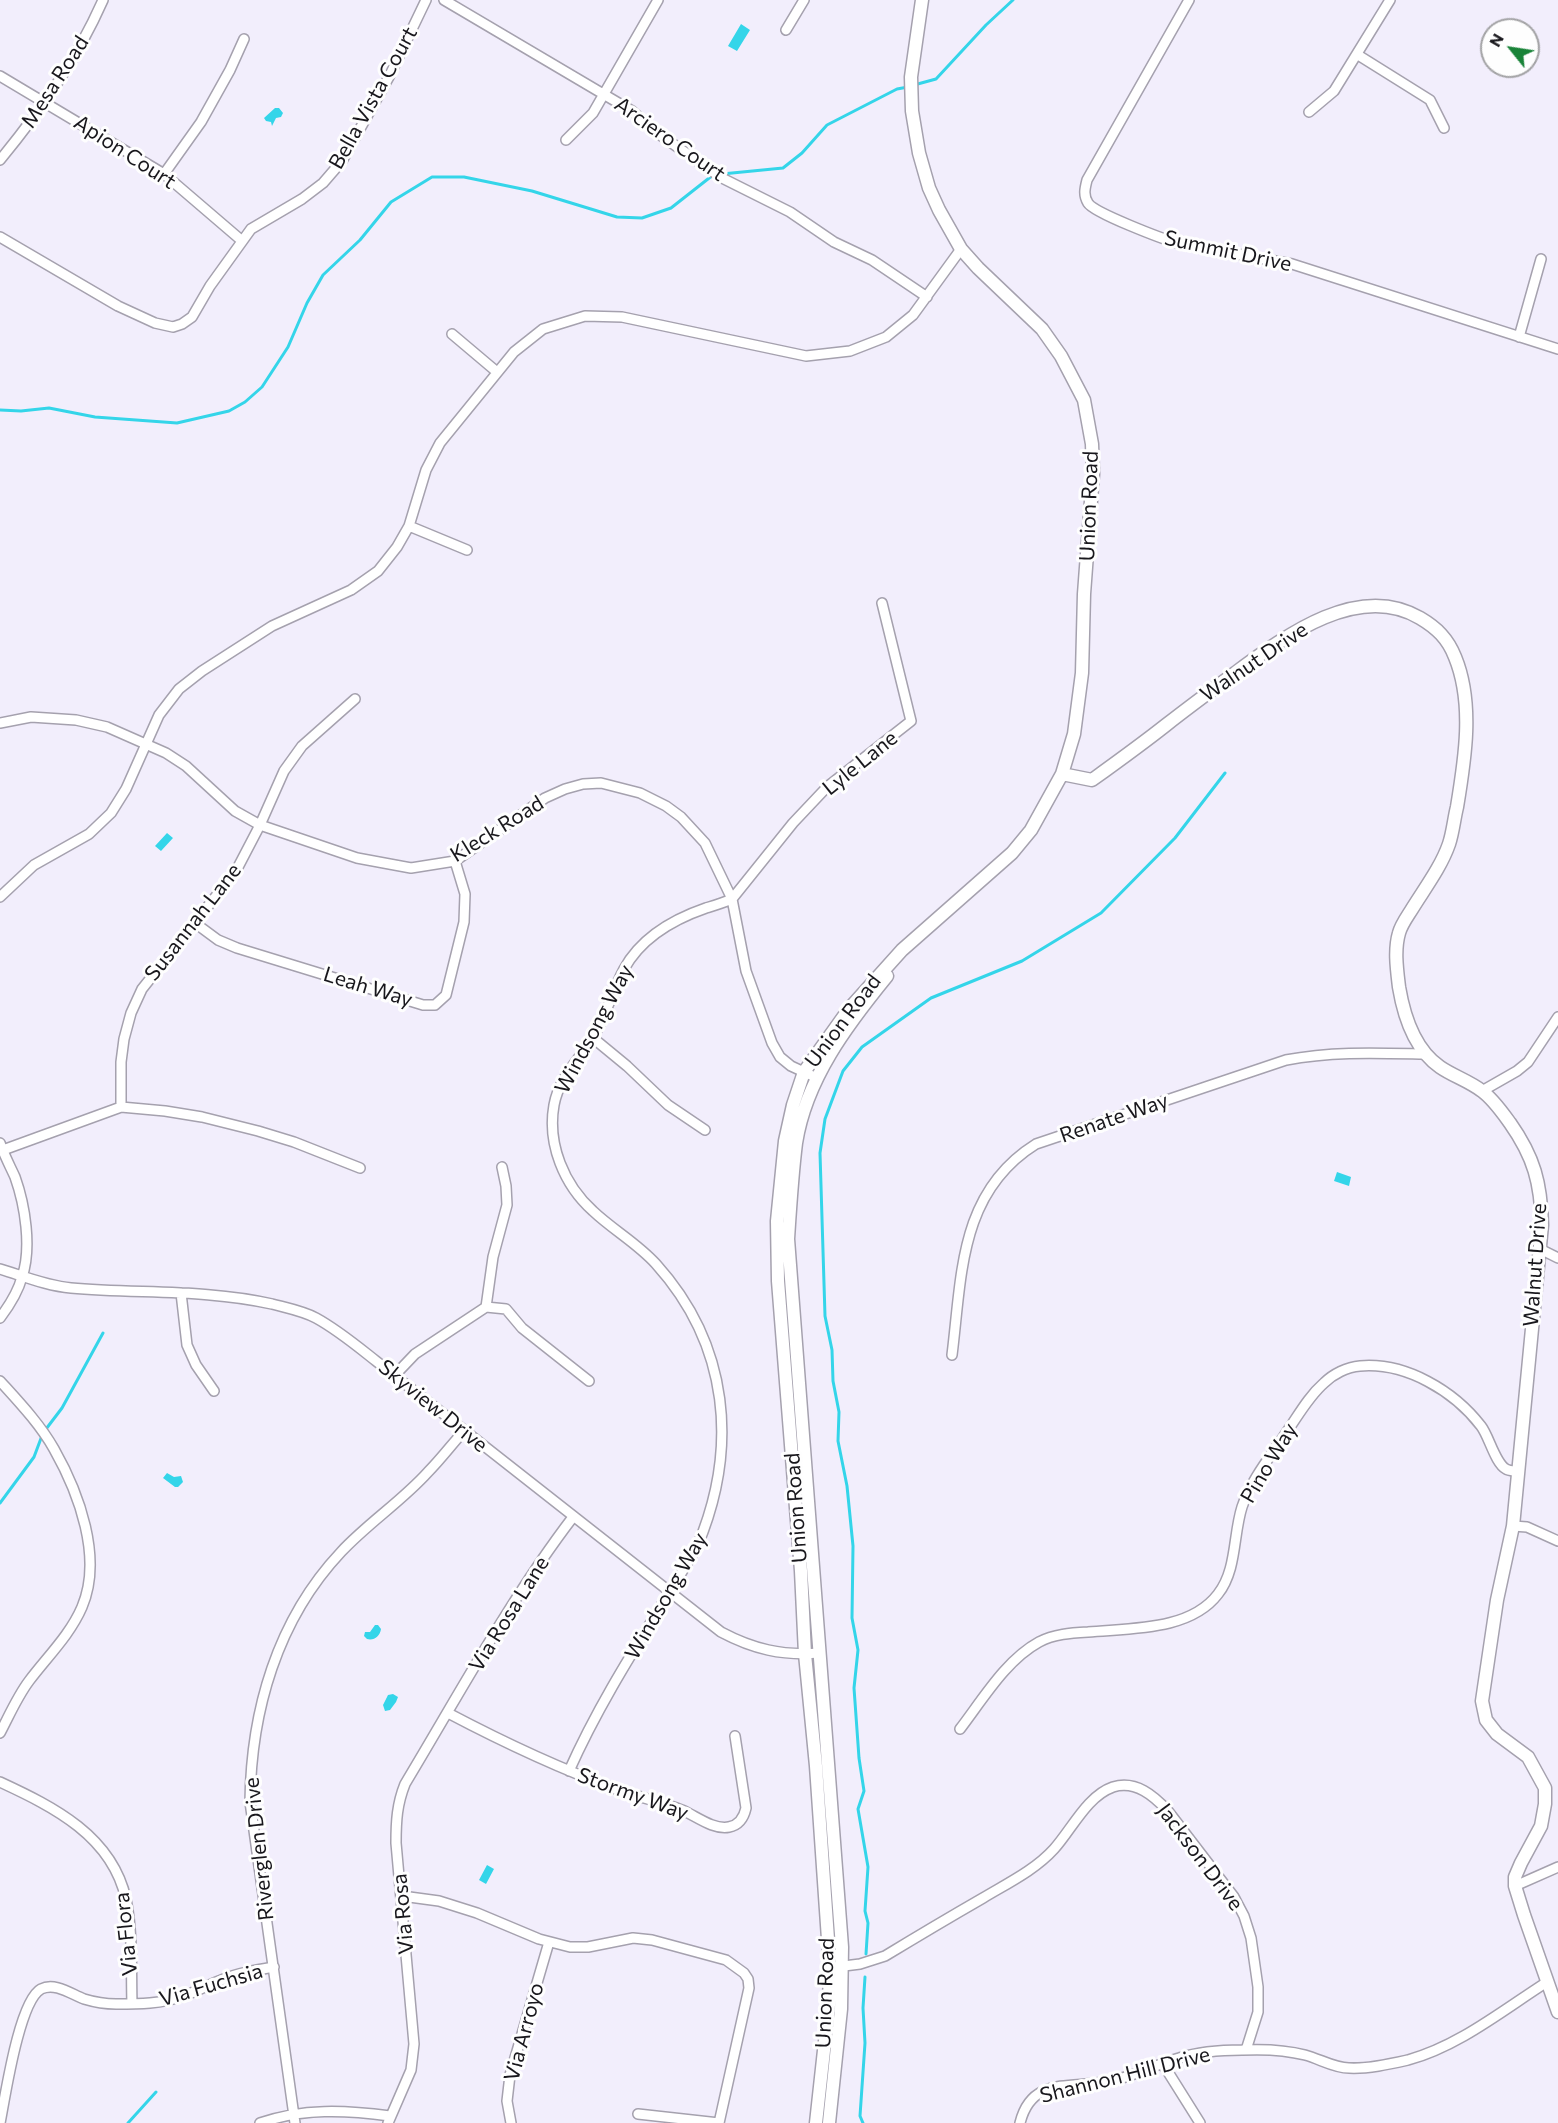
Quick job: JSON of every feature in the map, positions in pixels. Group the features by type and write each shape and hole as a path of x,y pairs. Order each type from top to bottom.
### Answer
{"main road":[{"name":"Union Road","path":"829,2123 841,2008 805,1654 777,1250 777,1221 785,1141 793,1104 804,1072 849,1009 902,950 1012,853 1031,830 1062,774 1074,734 1082,673 1084,594 1093,474 1092,444 1084,400 1061,356 1042,329 961,249 929,188 919,153 912,111 910,77 921,0"},
{"name":"Walnut Drive","path":"1062,774 1092,780 1278,641 1312,622 1360,607 1386,606 1414,614 1431,624 1445,636 1451,645 1461,671 1465,693 1463,771 1449,844 1437,870 1400,931 1397,945 1400,989 1412,1034 1424,1054 1440,1067 1482,1091 1502,1111 1531,1157 1539,1184 1542,1206 1540,1249 1513,1526 1497,1600 1482,1701 1486,1720 1497,1734 1528,1757 1545,1788 1541,1826 1521,1863 1515,1877 1515,1886"},
{"name":"Union Road","path":"816,2123 829,2006 836,1967 819,1653 788,1239 797,1142 805,1108 817,1078 864,1005 918,938"},
{"path":"1515,1886 1558,2012"}],"street":[{"name":"Mesa Road","path":"0,160 45,102 77,54 103,0"},
{"name":"Bella Vista Court","path":"0,237 118,306 155,322 173,327 182,324 192,317 210,286 251,229 302,199 323,183 342,161 390,75 426,0"},
{"name":"Arciero Court","path":"444,0 632,111 653,130 722,178 790,212 834,242 872,260 927,297"},
{"path":"566,140 592,113 658,0"},
{"path":"786,30 804,0"},
{"name":"Summit Drive","path":"1189,0 1087,180 1085,196 1091,207 1159,238 1292,264 1558,350"},
{"path":"1309,112 1334,92 1390,0"},
{"path":"164,174 201,122 230,70 244,39"},
{"path":"1358,55 1430,100 1444,128"},
{"name":"Apion Court","path":"0,76 164,174 241,240"},
{"path":"0,897 34,865 89,834 111,813 126,789 159,715 179,689 202,671 272,626 351,590 378,571 397,547 409,525 426,470 440,443 514,352 543,329 585,316 622,317 806,356 850,351 886,337 913,315 961,249"},
{"path":"1519,337 1541,259"},
{"path":"452,334 496,372"},
{"path":"409,525 467,550"},
{"name":"Lyle Lane","path":"732,899 792,823 826,787 911,721 882,603"},
{"name":"Susannah Lane","path":"121,1107 121,1062 131,1012 142,989 236,871 284,771 302,746 355,699"},
{"name":"Kleck Road","path":"0,723 31,717 76,720 107,727 166,753 186,766 235,811 260,825 357,858 411,868 455,861 545,798 584,784 601,783 640,793 666,806 705,843 732,899 746,971 772,1043 780,1057 791,1066 817,1078"},
{"name":"Leah Way","path":"195,923 218,940 237,948 423,1005 435,1005 446,995 464,922 465,894 455,861"},
{"name":"Windsong Way","path":"568,1771 590,1726 697,1547 708,1522 716,1494 721,1468 723,1427 718,1390 705,1342 690,1312 671,1282 654,1262 594,1212 567,1179 560,1164 553,1137 554,1105 560,1084 593,1038 625,967 640,947 653,934 682,918 732,899"},
{"path":"1482,1091 1528,1062 1558,1017"},
{"path":"593,1038 668,1105 705,1130"},
{"name":"Renate Way","path":"952,1355 967,1238 984,1198 1003,1171 1018,1155 1036,1144 1286,1060 1310,1055 1354,1053 1424,1054"},
{"path":"0,1318 9,1306 23,1276 26,1225 15,1178 1,1147 121,1107 202,1117 258,1131 294,1142 360,1168"},
{"path":"486,1307 493,1257 507,1205 502,1167"},
{"path":"1540,1249 1558,1258"},
{"name":"Skyview Drive","path":"0,1269 47,1284 70,1288 246,1298 288,1308 315,1318 350,1340 669,1594 721,1632 759,1649 805,1654 819,1653"},
{"path":"181,1293 187,1345 196,1365 214,1391"},
{"path":"394,1376 415,1354 486,1307 506,1310 522,1328 589,1381"},
{"name":"Pino Way","path":"960,1729 1010,1666 1040,1642 1056,1635 1140,1627 1181,1620 1209,1605 1226,1582 1240,1514 1258,1475 1311,1395 1325,1381 1342,1370 1359,1366 1380,1366 1403,1371 1430,1382 1466,1408 1483,1428 1500,1463 1506,1469 1519,1472"},
{"path":"0,1381 54,1448 80,1512 88,1545 89,1566 88,1590 82,1608 70,1629 28,1683 0,1733"},
{"name":"Riverglen Drive","path":"294,2118 250,1802 250,1766 254,1738 269,1673 291,1624 323,1573 376,1518 427,1474 464,1431"},
{"name":"Via Rosa Lane","path":"448,1713 552,1544 573,1517"},
{"path":"1513,1526 1527,1527 1552,1537 1558,1542"},
{"name":"Stormy Way","path":"448,1713 524,1753 617,1789 681,1810 717,1827 730,1827 740,1822 746,1808 735,1736"},
{"name":"Via Rosa","path":"389,2120 411,2070 414,2044 395,1818 405,1784 448,1713"},
{"name":"Via Flora","path":"0,1782 80,1827 99,1844 110,1860 120,1878 126,1900 132,2004"},
{"name":"Jackson Drive","path":"836,1967 871,1961 885,1956 1021,1876 1047,1857 1096,1797 1115,1787 1126,1785 1137,1787 1158,1800 1168,1811 1226,1887 1244,1916 1251,1938 1258,1987 1258,2012 1246,2050"},
{"path":"1515,1886 1558,1867"},
{"path":"402,1896 439,1901 477,1913 549,1942 570,1947 588,1947 633,1938 652,1940 726,1960 740,1968 748,1979 749,1988 719,2123 638,2114"},
{"name":"Via Arroyo","path":"511,2123 507,2101 510,2075 549,1942"},
{"name":"Via Fuchsia","path":"0,2123 8,2074 16,2044 30,2003 41,1989 51,1987 106,2004 164,2001 183,1996 238,1974 274,1967"},
{"name":"Shannon Hill Drive","path":"1020,2123 1029,2100 1039,2092 1107,2082 1181,2057 1246,2050 1292,2052 1349,2068 1407,2060 1455,2041 1546,1982"},
{"path":"1163,2064 1200,2123"},
{"path":"260,2123 351,2111 389,2120"}],"water":[{"path":"741,24 750,30 737,51 728,46"},
{"path":"275,108 279,108 283,113 281,117 276,118 272,126 271,122 264,118"},
{"path":"167,833 173,838 161,851 155,846"},
{"path":"1337,1172 1351,1177 1349,1186 1334,1181"},
{"path":"167,1473 174,1477 181,1476 183,1482 175,1487 163,1478"},
{"path":"375,1625 381,1629 379,1634 374,1639 367,1639 364,1636 365,1632 370,1632"},
{"path":"393,1694 398,1697 396,1702 390,1710 385,1711 383,1705 388,1695"},
{"path":"487,1865 494,1869 486,1884 479,1880"}],"waterway":[{"path":"914,85 936,79 986,25 1013,0"},
{"path":"722,174 783,168 802,153 827,125 897,89 908,87"},
{"path":"0,410 21,411 49,408 95,417 177,423 229,411 245,402 262,387 288,347 307,303 323,275 360,240 391,202 432,177 464,177 532,191 617,217 642,218 671,208 713,175"},
{"path":"866,1954 868,1923 865,1911 868,1867 858,1809 864,1791 854,1688 858,1650 852,1618 853,1546 847,1486 838,1441 839,1412 833,1381 832,1350 825,1316 820,1153 825,1119 843,1071 862,1047 931,998 1022,961 1101,913 1175,838 1225,773"},
{"path":"0,1503 34,1457 43,1433 62,1408 103,1333"},
{"path":"863,2123 860,2116 865,2043 863,2008 865,1977"},
{"path":"128,2123 156,2092"}]}
